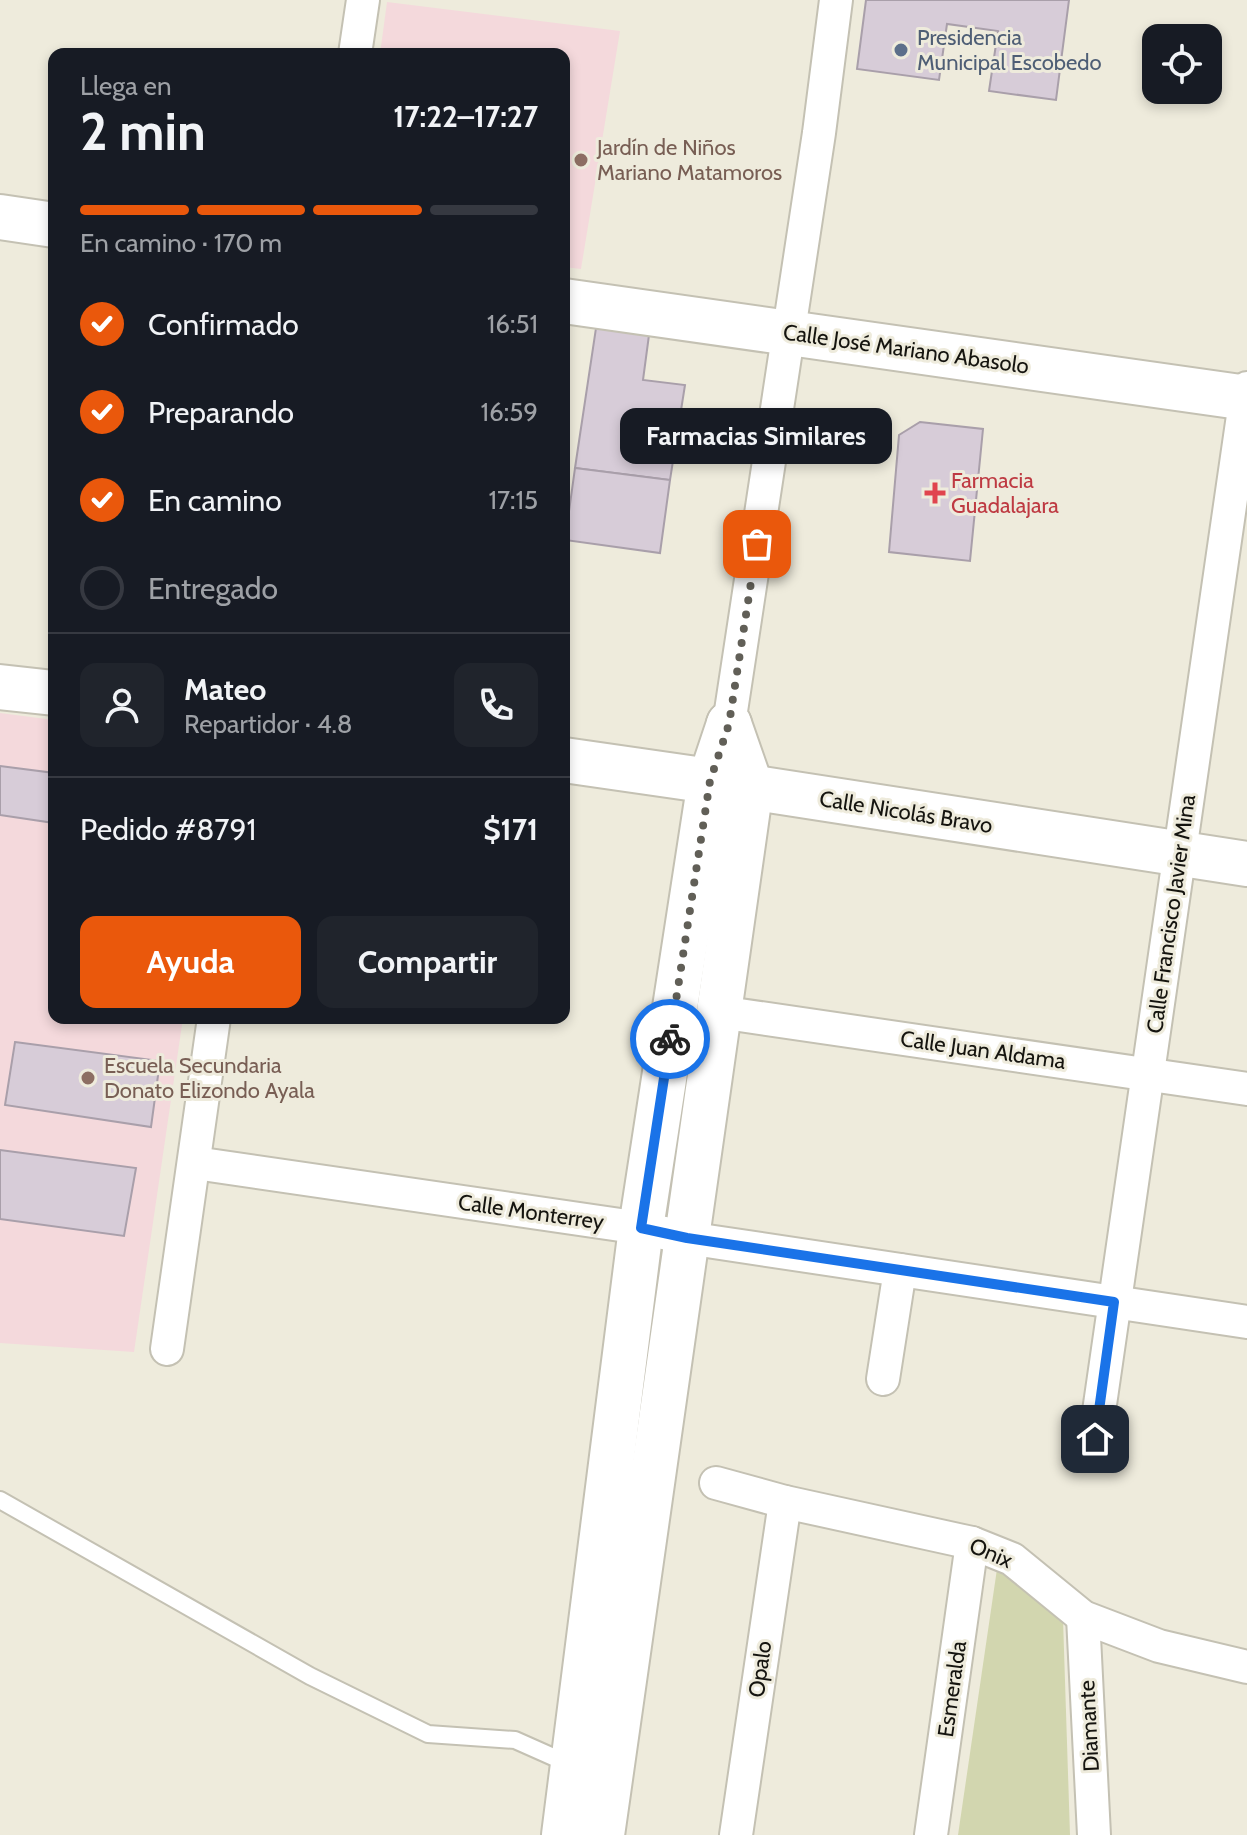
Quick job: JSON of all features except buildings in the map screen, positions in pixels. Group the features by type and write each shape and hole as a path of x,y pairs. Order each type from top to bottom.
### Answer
{"street":[{"path":"356,48 363,0"},
{"path":"564,1835 592,1772 687,1238 719,1012 731,784 729,724 819,133 836,0"},
{"path":"0,217 48,224"},
{"name":"Calle José Mariano Abasolo","path":"570,302 1247,395"},
{"name":"Calle Francisco Javier Mina","path":"1095,1439 1247,395"},
{"path":"0,687 48,692"},
{"name":"Calle Nicolás Bravo","path":"570,761 1247,864"},
{"path":"602,1835 592,1772 641,1228 731,784"},
{"name":"Calle Juan Aldama","path":"719,1012 1247,1089"},
{"path":"167,1349 213,1024"},
{"name":"Calle Monterrey","path":"195,1163 1247,1322"},
{"path":"883,1379 900,1270"},
{"name":"Onix","path":"716,1483 785,1502 972,1543 1012,1559 1083,1617 1159,1646 1247,1667"},
{"name":"Opalo","path":"736,1835 785,1502"},
{"name":"Esmeralda","path":"931,1835 972,1543"},
{"name":"Diamante","path":"1083,1617 1094,1835"}],"lane":[{"path":"0,1500 310,1676 428,1734 515,1740 592,1772"}],"shaded area":[{"name":"Jardín de Niños Mariano Matamoros","path":"387,2 620,31 581,269 570,268 570,48 381,48"},
{"name":"Escuela Secundaria Donato Elizondo Ayala","path":"0,713 48,719 48,1024 182,1024 134,1352 0,1343"}],"green space":[{"path":"997,1569 1063,1619 1070,1835 958,1835"}],"way so far":[{"path":"670,1039 710,781 729,724 757,544"}],"place":[{"name":"Presidencia Municipal Escobedo","path":"901,50"},
{"name":"Jardín de Niños Mariano Matamoros","path":"581,160"},
{"name":"Farmacia Guadalajara","path":"935,493"},
{"name":"Farmacias Similares","path":"757,544"},
{"name":"Escuela Secundaria Donato Elizondo Ayala","path":"88,1078"}],"route":[{"path":"670,1039 641,1228 687,1238 1114,1302 1095,1439"}]}
